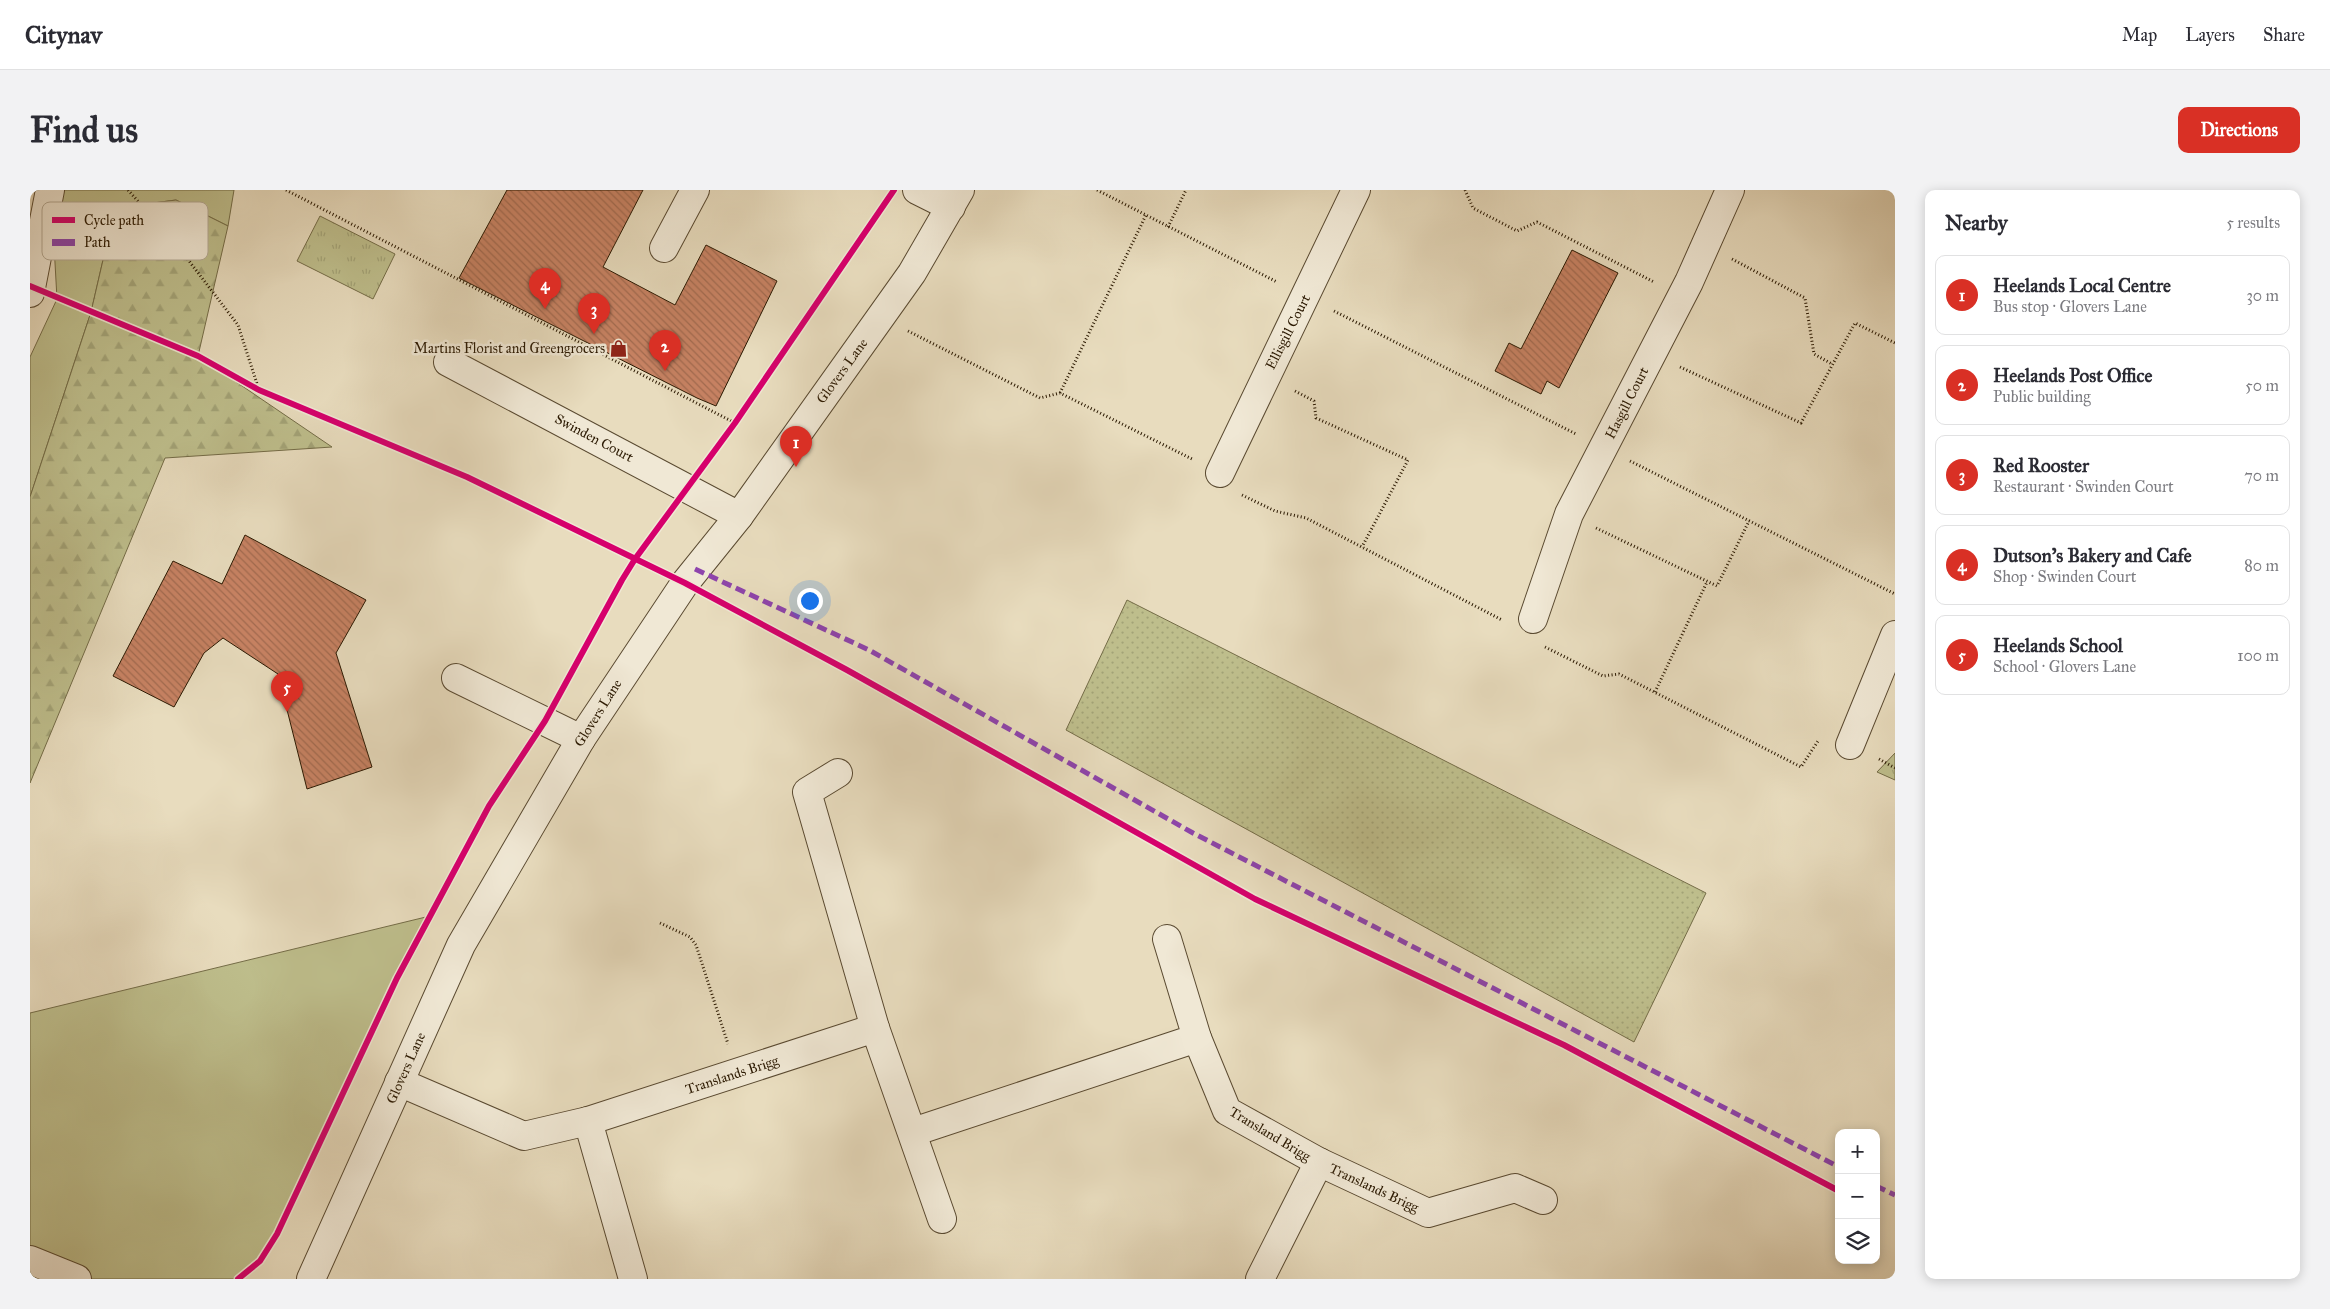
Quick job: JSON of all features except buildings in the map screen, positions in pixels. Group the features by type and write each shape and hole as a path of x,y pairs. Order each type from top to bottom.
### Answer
{"street":[{"path":"664,248 695,190"},
{"path":"917,190 955,198"},
{"name":"Ellisgill Court","path":"1220,474 1356,190"},
{"name":"Hasgill Court","path":"1533,619 1569,514 1682,297 1730,190"},
{"name":"Glovers Lane","path":"311,1279 461,945 581,739 685,583 739,516 912,273 955,198"},
{"path":"30,292 42,231"},
{"name":"Swinden Court","path":"448,362 739,516"},
{"path":"1850,745 1895,635"},
{"path":"456,678 581,739"},
{"path":"838,773 807,792 875,1028 913,1132 942,1220"},
{"name":"Transland Brigg","path":"1167,939 1197,1038 1227,1111 1319,1162 1260,1279"},
{"name":"Translands Brigg","path":"399,1082 524,1136 588,1121 875,1028"},
{"path":"913,1132 1197,1038"},
{"path":"588,1121 633,1279"},
{"name":"Translands Brigg","path":"1319,1162 1428,1213 1515,1188 1544,1200"},
{"path":"30,1260 77,1279"}],"path":[{"path":"128,190 139,202"},
{"path":"286,190 735,423"},
{"path":"1097,190 1305,297 1895,594"},
{"path":"1168,227 1186,190"},
{"path":"1465,190 1473,208 1517,231 1537,222 1682,297"},
{"path":"1060,393 1146,215"},
{"path":"1705,245 1805,298 1814,354 1832,364"},
{"path":"188,260 238,325 259,390"},
{"path":"881,317 1040,398 1060,393 1220,474 1230,489 1276,511 1306,518 1503,620 1533,619 1538,644 1603,676 1619,674 1802,767 1824,731 1895,768"},
{"path":"1652,354 1801,423 1855,322 1895,343"},
{"path":"1266,376 1314,401 1316,418 1408,460 1362,547"},
{"path":"250,386 268,394"},
{"path":"730,430 740,415"},
{"path":"1569,514 1717,586 1749,521"},
{"path":"1655,692 1707,582"},
{"path":"660,923 690,938 696,945 737,1073"}],"green space":[{"path":"51,190 234,190 228,226 208,216 208,202 180,202 176,200 161,202 52,202"},
{"path":"176,200 180,202 161,202"},
{"path":"208,216 228,226 198,356 332,447 165,458 30,783 30,497 91,312 103,260 208,260"},
{"path":"320,216 395,254 373,299 297,261"},
{"path":"55,260 103,260 91,312 30,497 30,357 57,299"},
{"path":"1127,600 1706,893 1634,1042 1066,730"},
{"path":"1895,753 1895,780 1877,772"},
{"path":"430,916 260,1261 238,1279 30,1279 30,1013"}],"marked path":[{"path":"695,569 869,650 1193,833 1835,1165"},
{"path":"1880,1188 1895,1195"}],"cycle path":[{"path":"238,1279 260,1261 277,1234 397,978 489,806 545,721 622,580 635,559 735,423 894,190"},
{"path":"30,286 198,356 259,390 467,477 685,583 847,670 1255,899 1564,1045 1835,1189"}],"place":[{"name":"Dutson's Bakery and Cafe","path":"545,309"},
{"name":"Red Rooster","path":"594,334"},
{"name":"Martins Florist and Greengrocers","path":"619,348"},
{"name":"Heelands Post Office","path":"665,371"},
{"name":"Heelands Local Centre","path":"796,467"},
{"name":"Heelands School","path":"287,712"}]}
